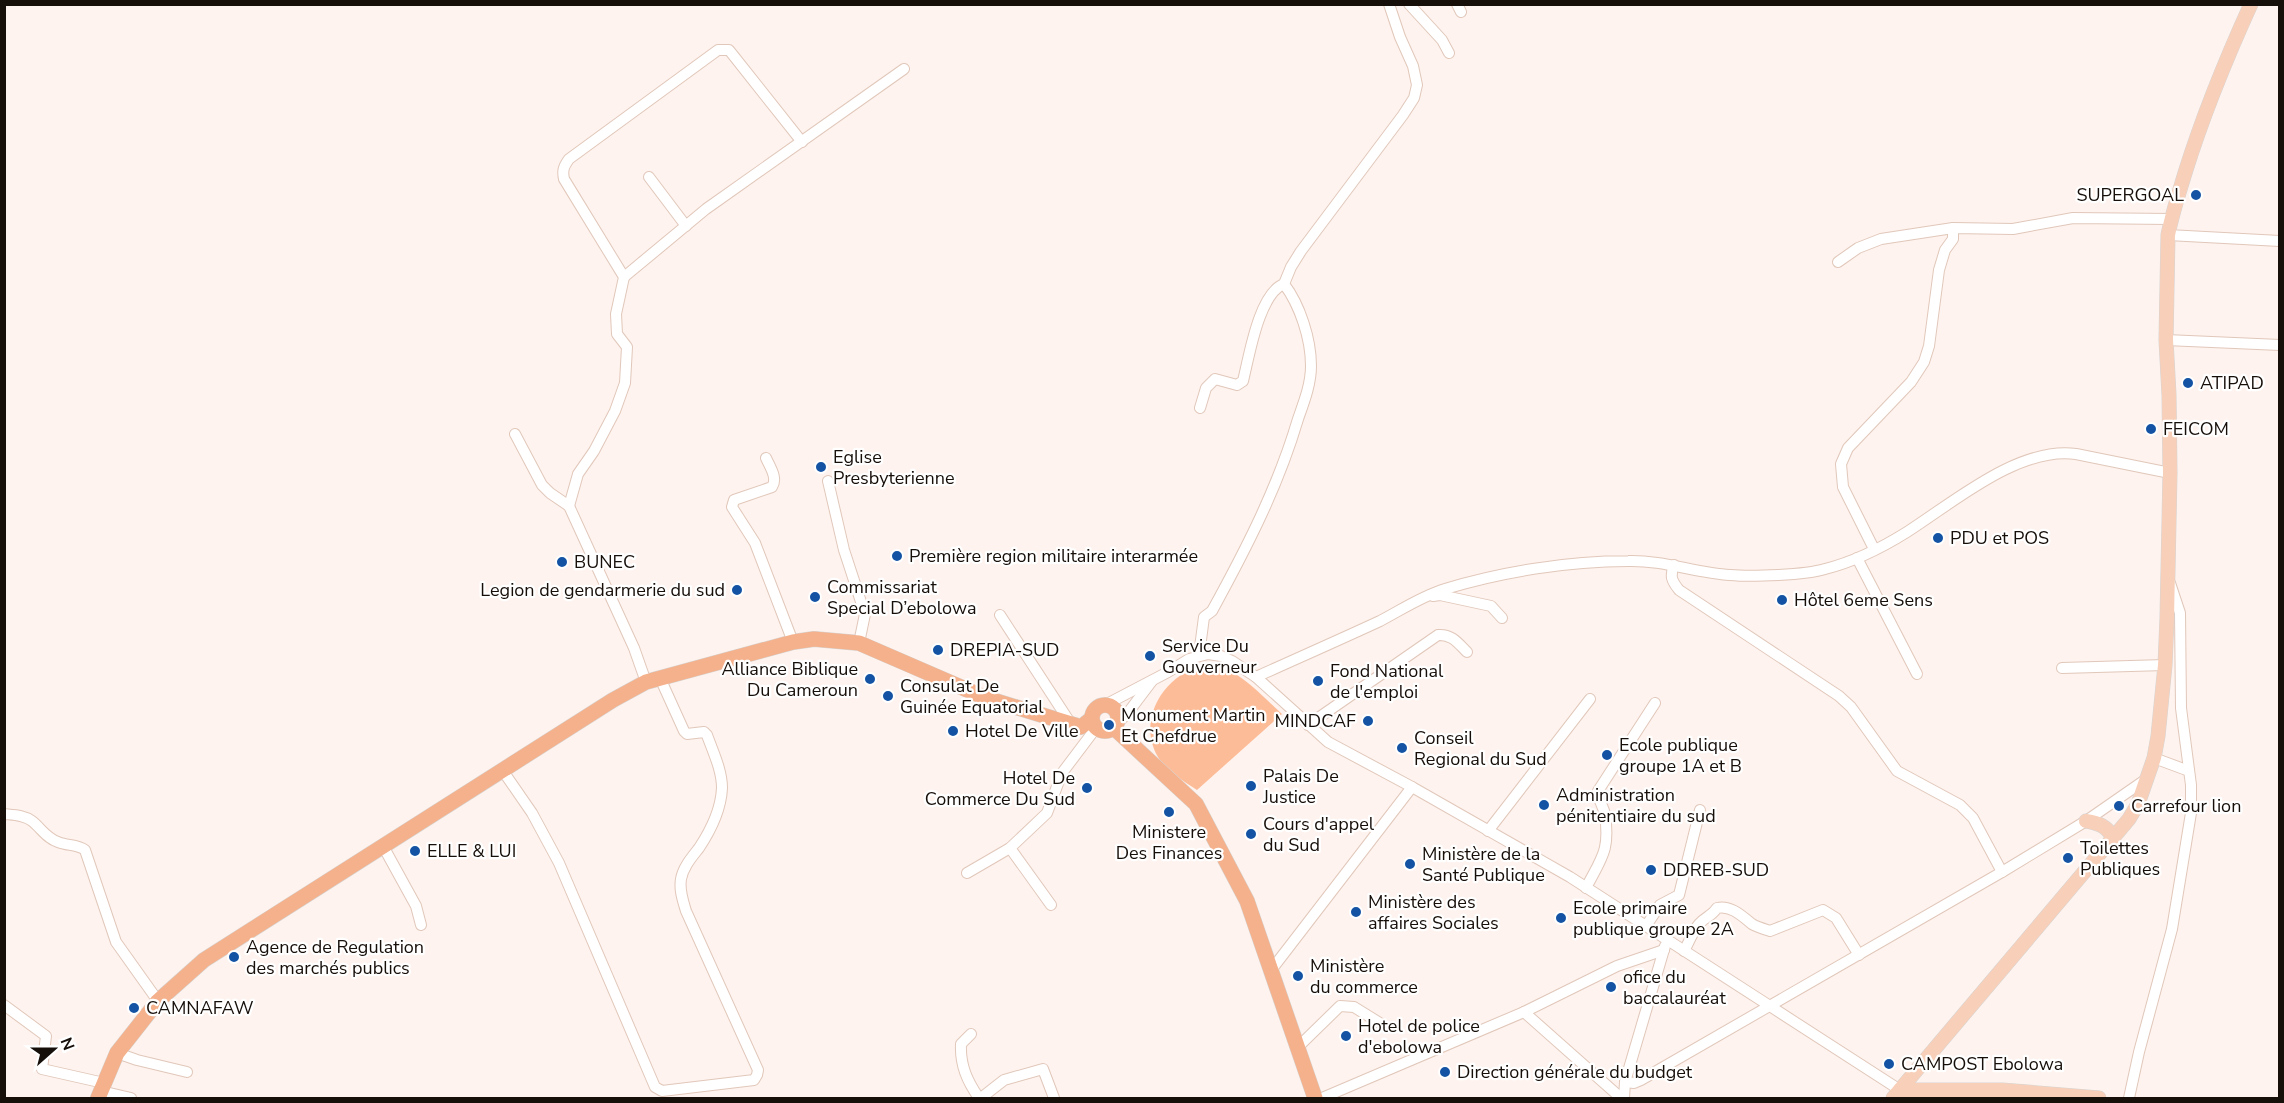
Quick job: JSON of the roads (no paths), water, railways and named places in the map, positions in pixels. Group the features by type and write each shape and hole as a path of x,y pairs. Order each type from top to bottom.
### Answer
{"highway":[{"path":"101,1091 117,1053 158,1001 204,960 613,700 653,680 793,642 814,639 859,643 986,698 1081,727 1094,724 1105,732 1115,726 1118,719 1114,709 1105,705 1095,709 1094,724"},
{"path":"1115,726 1196,804 1247,901 1315,1098"}],"main road":[{"path":"1897,1094 2129,819 2138,804 2154,758 2164,665 2168,577 2170,473 2166,340 2168,235 2171,219 2201,127 2251,4"},
{"path":"2086,821 2098,823 2108,829 2113,837"},
{"path":"1897,1094 1999,1094 2099,1098"}],"street":[{"path":"1200,408 1206,388 1215,379 1237,385 1243,381 1259,315 1276,287 1284,284 1301,251 1404,115 1414,98 1418,85 1413,66 1389,4"},
{"path":"1409,4 1442,40 1449,53"},
{"path":"624,277 564,179 563,172 569,159 723,48 729,50 802,142"},
{"path":"569,506 578,474 608,426 625,383 627,347 616,334 616,314 624,277 706,209 904,69"},
{"path":"649,177 686,226"},
{"path":"1838,262 1858,248 1881,240 1953,228 2013,229 2073,218 2171,219"},
{"path":"1874,549 1844,487 1841,464 1848,448 1911,382 1924,362 1929,346 1939,270 1945,250 1953,239 1953,228"},
{"path":"2168,235 2280,241"},
{"path":"1199,655 1204,617 1212,611 1260,520 1292,442 1308,385 1311,365 1308,342 1296,302 1284,284"},
{"path":"2166,340 2280,345"},
{"path":"503,771 532,813 559,863 655,1087 662,1091 754,1080 758,1070 686,911 681,893 681,880 685,868 704,841 717,815 722,789 720,771 707,735 704,732 687,734 684,732 634,648 569,506 542,485 515,434"},
{"path":"1256,677 1382,620 1443,589 1549,567 1630,561 1674,565 1730,575 1824,570 1857,558 1905,533 1991,478 2026,460 2062,452 2170,473"},
{"path":"766,458 775,477 775,483 772,487 734,500 732,507 755,543 793,642"},
{"path":"828,481 844,550 865,614 859,643"},
{"path":"1857,558 1917,674"},
{"path":"1674,565 1670,575 1679,590 1839,696 1851,707 1897,771 1960,805 1973,818 2002,872"},
{"path":"2129,1098 2172,929 2191,813 2192,797 2181,708 2180,613 2168,577"},
{"path":"1421,599 1440,595 1463,599 1491,606 1502,618"},
{"path":"1000,615 1072,724"},
{"path":"1308,725 1438,635 1445,634 1453,638 1467,652"},
{"path":"1105,705 1189,659 1199,655 1221,656 1256,677 1328,742 1412,787 1586,888 1646,926 1666,945 1684,951 1897,1094"},
{"path":"2062,668 2164,665"},
{"path":"1115,726 1127,714 1152,680"},
{"path":"1488,831 1590,699"},
{"path":"1586,888 1607,844 1604,812 1598,791 1655,703"},
{"path":"967,873 1010,848 1047,813 1062,773 1094,724"},
{"path":"2154,758 2189,771"},
{"path":"1624,1082 1634,1083 1641,1080 1770,1007 2002,872 2086,821 2145,780"},
{"path":"1272,969 1412,787"},
{"path":"1646,926 1660,905 1679,895 1700,810"},
{"path":"4,814 23,816 32,821 46,836 59,843 80,846 85,850 116,942 158,1001"},
{"path":"383,846 416,906 421,925"},
{"path":"1010,848 1050,905"},
{"path":"1684,951 1698,925 1705,918 1713,915 1718,908 1723,907 1742,915 1754,926 1770,931 1823,910 1836,918 1859,955"},
{"path":"1322,1098 1524,1012 1617,966 1666,945"},
{"path":"1622,1098 1624,1082 1666,945"},
{"path":"4,1005 46,1036 42,1069 101,1091 131,1098"},
{"path":"1298,1048 1340,1006 1354,1007 1383,1025"},
{"path":"1524,1012 1622,1098"},
{"path":"971,1034 961,1044 961,1058 968,1082 980,1098 1004,1080 1043,1069 1054,1098"},
{"path":"117,1053 187,1072"}],"place":[{"name":"SUPERGOAL","path":"2196,195"},
{"name":"ATIPAD","path":"2188,383"},
{"name":"FEICOM","path":"2151,429"},
{"name":"Eglise Presbyterienne","path":"821,467"},
{"name":"PDU et POS","path":"1938,538"},
{"name":"Première region militaire interarmée","path":"897,556"},
{"name":"BUNEC","path":"562,562"},
{"name":"Legion de gendarmerie du sud","path":"737,590"},
{"name":"Commissariat Special D’ebolowa","path":"815,597"},
{"name":"Hôtel 6eme Sens","path":"1782,600"},
{"name":"DREPIA-SUD","path":"938,650"},
{"name":"Service Du Gouverneur","path":"1150,656"},
{"name":"Alliance Biblique Du Cameroun","path":"870,679"},
{"name":"Fond National de l'emploi","path":"1318,681"},
{"name":"Consulat De Guinée Equatorial","path":"888,696"},
{"name":"MINDCAF","path":"1368,721"},
{"name":"Monument Martin Et Chefdrue","path":"1109,725"},
{"name":"Hotel De Ville","path":"953,731"},
{"name":"Conseil Regional du Sud","path":"1402,748"},
{"name":"Ecole publique groupe 1A et B","path":"1607,755"},
{"name":"Palais De Justice","path":"1251,786"},
{"name":"Hotel De Commerce Du Sud","path":"1087,788"},
{"name":"Administration pénitentiaire du sud","path":"1544,805"},
{"name":"Carrefour lion","path":"2119,806"},
{"name":"Ministere Des Finances","path":"1169,812"},
{"name":"Cours d'appel du Sud","path":"1251,834"},
{"name":"ELLE & LUI","path":"415,851"},
{"name":"Toilettes Publiques","path":"2068,858"},
{"name":"Ministère de la Santé Publique","path":"1410,864"},
{"name":"DDREB-SUD","path":"1651,870"},
{"name":"Ministère des affaires Sociales","path":"1356,912"},
{"name":"Ecole primaire publique groupe 2A","path":"1561,918"},
{"name":"Agence de Regulation des marchés publics","path":"234,957"},
{"name":"Ministère du commerce","path":"1298,976"},
{"name":"ofice du baccalauréat","path":"1611,987"},
{"name":"CAMNAFAW","path":"134,1008"},
{"name":"Hotel de police d'ebolowa","path":"1346,1036"},
{"name":"CAMPOST Ebolowa","path":"1889,1064"},
{"name":"Direction générale du budget","path":"1445,1072"}]}
